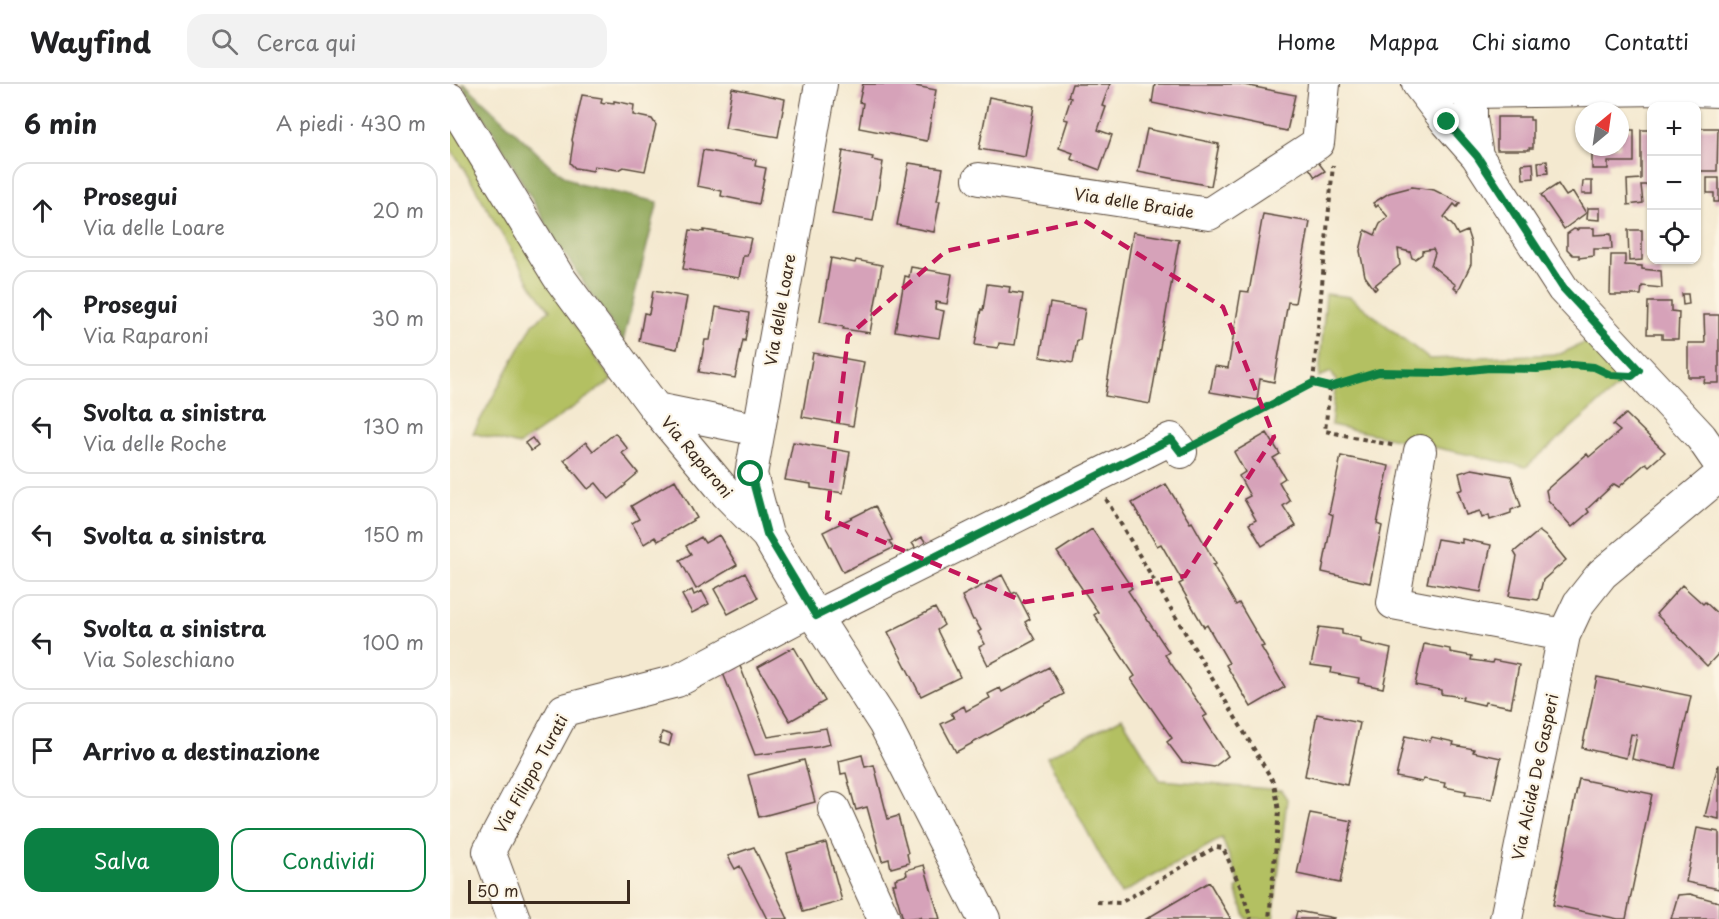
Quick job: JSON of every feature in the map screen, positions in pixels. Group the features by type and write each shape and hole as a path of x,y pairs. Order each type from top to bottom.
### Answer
{"street":[{"name":"Via delle Loare","path":"767,534 751,474 821,84"},
{"name":"Via delle Braide","path":"979,179 1209,214 1318,143 1324,84"},
{"path":"1418,84 1477,156 1563,288 1701,438 1719,463"},
{"path":"1427,84 1471,88 1660,87 1719,91"},
{"path":"1471,88 1471,118 1477,156"},
{"name":"Via Raparoni","path":"450,99 558,276 656,409 728,494 767,534 813,613 884,723 981,918"},
{"path":"656,409 757,440 735,465 723,467 699,460"},
{"name":"Via Filippo Turati","path":"514,919 489,851 564,710 677,681 1171,439 1181,452"},
{"path":"1420,451 1393,603 1564,635"},
{"name":"Via Alcide De Gasperi","path":"1506,919 1564,635 1579,603 1602,574 1719,476"},
{"path":"834,808 884,919"}],"path":[{"path":"1313,383 1333,165"},
{"path":"1181,452 1313,383 1330,387 1379,372 1443,373 1489,368 1537,369 1572,365 1594,367 1602,371"},
{"path":"1330,387 1325,431 1420,451"},
{"path":"1094,478 1274,783 1279,811 1269,919"},
{"path":"1097,902 1120,903 1216,847 1222,848 1241,888 1251,919"}],"highlighted area":[{"path":"1085,221 1223,307 1274,437 1185,576 1025,602 827,518 848,336 946,251"}],"green space":[{"path":"462,84 465,84 553,168 578,184 658,202 623,341 556,241 494,133"},
{"path":"450,118 537,265 612,380 519,445 473,433 533,324 550,310 531,285 450,148"},
{"path":"1326,294 1350,297 1429,359 1560,354 1586,342 1609,356 1629,377 1526,467 1331,425 1336,381 1331,372 1319,377"},
{"path":"1122,718 1160,780 1281,790 1287,799 1273,919 1246,919 1236,889 1240,886 1222,838 1121,894 1047,757"}],"building":[{"path":"863,84 905,84 936,90 927,141 859,128 863,103 859,102"},
{"path":"1072,84 1110,84 1102,106 1106,107 1098,130 1112,135 1100,170 1071,159 1073,153 1059,148 1068,120 1064,119 1071,98 1068,97"},
{"path":"1155,84 1239,84 1295,95 1287,131 1152,103"},
{"path":"732,88 785,99 778,137 725,128"},
{"path":"582,95 602,98 601,103 604,104 614,103 614,101 634,105 633,115 652,119 656,125 645,171 623,167 618,170 594,166 593,171 575,168 570,163 572,140"},
{"path":"989,97 1034,106 1025,157 979,149"},
{"path":"1497,117 1530,117 1530,120 1533,120 1533,148 1497,150"},
{"path":"1701,128 1718,128 1717,171 1701,171"},
{"path":"1147,129 1219,144 1211,186 1138,172"},
{"path":"1629,130 1634,130 1634,162 1608,162 1608,169 1592,169 1592,156 1629,156"},
{"path":"1641,130 1647,130 1647,185 1641,185 1643,203 1628,205 1627,180 1641,179"},
{"path":"703,150 756,160 755,166 766,168 759,204 721,196 722,191 697,186"},
{"path":"843,151 873,157 872,160 883,162 873,221 832,214"},
{"path":"1547,161 1548,173 1539,174 1538,162"},
{"path":"1318,162 1325,171 1315,177 1309,168"},
{"path":"909,163 943,168 934,232 897,225"},
{"path":"1533,163 1534,178 1523,179 1522,164"},
{"path":"1707,178 1719,178 1719,202 1714,202 1714,193 1707,193"},
{"path":"1583,181 1592,181 1592,194 1582,194"},
{"path":"1558,184 1566,196 1573,192 1586,213 1564,229 1541,195"},
{"path":"1412,187 1434,190 1460,203 1457,207 1454,204 1444,217 1458,235 1467,231 1471,243 1471,264 1458,291 1454,287 1456,285 1431,265 1435,253 1433,249 1422,251 1422,254 1415,259 1412,258 1410,252 1398,249 1400,265 1375,285 1377,288 1375,290 1365,276 1360,251 1365,230 1375,235 1380,224 1388,217 1378,205 1376,207 1373,203 1389,193"},
{"path":"1588,208 1600,208 1600,220 1587,219"},
{"path":"1263,214 1310,222 1295,303 1288,302 1274,382 1260,379 1257,400 1210,392 1215,366 1228,368 1241,291 1249,292"},
{"path":"1578,228 1594,228 1594,235 1611,234 1612,249 1594,249 1594,256 1579,258 1579,255 1573,255 1567,249 1567,234"},
{"path":"690,230 704,232 704,230 751,238 747,256 743,256 739,278 683,269"},
{"path":"1628,230 1642,230 1642,260 1629,261"},
{"path":"1133,232 1179,240 1150,404 1105,396"},
{"path":"1611,255 1625,255 1625,265 1642,266 1642,269 1661,271 1662,288 1642,286 1641,295 1610,295"},
{"path":"831,258 882,265 870,333 843,329 844,327 820,322"},
{"path":"911,267 952,274 947,304 936,302 935,309 944,311 939,338 895,331 905,276 909,277"},
{"path":"987,284 1010,287 1009,292 1023,294 1015,345 999,343 998,348 975,345"},
{"path":"653,291 687,297 677,349 639,341 644,313 649,314"},
{"path":"1682,294 1688,294 1689,304 1683,305"},
{"path":"1648,302 1671,302 1671,311 1679,312 1678,339 1662,339 1662,334 1647,334"},
{"path":"1050,303 1085,309 1080,340 1077,340 1073,363 1040,357"},
{"path":"716,307 749,313 745,341 743,340 735,378 699,372 705,340 710,340"},
{"path":"1704,315 1719,315 1719,383 1704,383 1705,377 1688,377 1688,343 1705,343"},
{"path":"813,353 864,362 853,426 802,417"},
{"path":"1626,414 1665,452 1649,466 1646,463 1619,487 1614,484 1587,509 1589,512 1572,527 1548,500 1546,490 1587,454 1589,457 1620,431 1613,425"},
{"path":"615,433 628,449 622,453 638,473 609,499 596,483 588,489 564,460 586,442 593,451"},
{"path":"1267,433 1280,454 1273,458 1285,478 1279,482 1290,501 1283,506 1296,526 1262,546 1249,524 1256,520 1244,499 1250,496 1239,476 1245,472 1234,452"},
{"path":"532,438 538,446 531,451 525,443"},
{"path":"793,442 850,452 843,493 811,488 811,484 785,480"},
{"path":"1341,456 1389,466 1377,524 1382,526 1370,583 1322,572 1333,515 1329,513"},
{"path":"1472,469 1511,476 1521,506 1511,510 1511,513 1490,520 1489,515 1482,518 1480,511 1466,515 1458,491 1463,489 1459,473"},
{"path":"675,480 697,518 658,541 655,537 644,544 632,523 639,519 631,506"},
{"path":"1166,484 1190,523 1192,522 1216,564 1213,565 1236,605 1239,603 1264,646 1261,647 1285,687 1251,707 1226,665 1229,663 1207,625 1204,627 1179,584 1183,582 1161,544 1157,546 1132,503"},
{"path":"875,506 892,540 889,541 893,548 843,572 823,532"},
{"path":"1092,529 1132,588 1128,591 1169,652 1165,655 1207,715 1203,717 1228,756 1214,767 1182,762 1167,742 1172,738 1131,679 1135,676 1094,615 1098,612 1057,552"},
{"path":"1539,531 1548,538 1566,560 1543,580 1538,600 1509,596 1517,557 1514,552"},
{"path":"719,535 737,565 696,589 680,560 691,554 686,546 701,537 705,543"},
{"path":"922,537 928,546 918,552 912,543"},
{"path":"1437,539 1462,543 1462,539 1491,545 1481,592 1427,583"},
{"path":"745,573 758,598 728,614 714,589"},
{"path":"1002,575 1012,594 1016,592 1030,619 1025,622 1035,640 988,665 979,647 985,644 978,632 981,630 973,620 962,596"},
{"path":"1682,585 1719,615 1719,653 1707,666 1656,614"},
{"path":"692,590 694,595 702,591 709,604 692,613 682,595"},
{"path":"935,608 944,625 937,630 960,677 921,696 888,632"},
{"path":"1319,627 1342,630 1342,634 1361,638 1361,642 1391,649 1383,688 1358,683 1359,678 1331,673 1332,668 1311,665"},
{"path":"1424,644 1472,656 1471,660 1492,663 1493,660 1519,665 1511,707 1485,702 1484,705 1462,700 1463,697 1441,694 1441,690 1415,685"},
{"path":"794,647 825,701 790,721 758,667"},
{"path":"738,661 768,737 826,728 830,744 755,755 721,668"},
{"path":"1049,667 1064,694 956,752 941,724 954,718 951,713 964,706 966,711 990,698 988,694 1000,688 1002,692"},
{"path":"1597,677 1691,696 1675,768 1632,759 1637,735 1631,734 1626,758 1582,748"},
{"path":"1317,714 1360,723 1347,785 1305,776"},
{"path":"662,732 672,735 669,746 659,743"},
{"path":"1405,736 1430,741 1432,737 1454,742 1453,745 1474,749 1473,752 1501,758 1492,799 1465,795 1466,791 1444,787 1445,783 1424,779 1422,782 1396,777"},
{"path":"862,755 865,767 874,765 888,819 898,816 909,863 891,868 889,859 882,861 867,807 856,810 846,773 841,774 839,761"},
{"path":"804,760 815,802 759,817 748,775"},
{"path":"1719,765 1719,819 1705,816"},
{"path":"1579,779 1652,794 1626,919 1553,905"},
{"path":"1310,813 1352,821 1340,883 1297,874"},
{"path":"1697,828 1719,832 1719,889 1686,882"},
{"path":"826,843 842,901 803,912 787,853"},
{"path":"754,847 788,919 767,919 740,866 735,869 728,856"},
{"path":"924,865 940,919 921,919 920,917 903,919 893,884 896,884 895,879 907,875 906,870"},
{"path":"1209,882 1231,919 1146,919"},
{"path":"1690,894 1719,902 1719,919 1671,919 1678,895"},
{"path":"1297,911 1334,918 1295,919"}],"route":[{"path":"751,474 767,534 816,616 1171,439 1181,452 1313,383 1330,387 1379,372 1443,373 1489,368 1537,369 1572,365 1594,367 1611,375 1632,376 1639,370 1563,288 1477,156 1447,122"}]}
